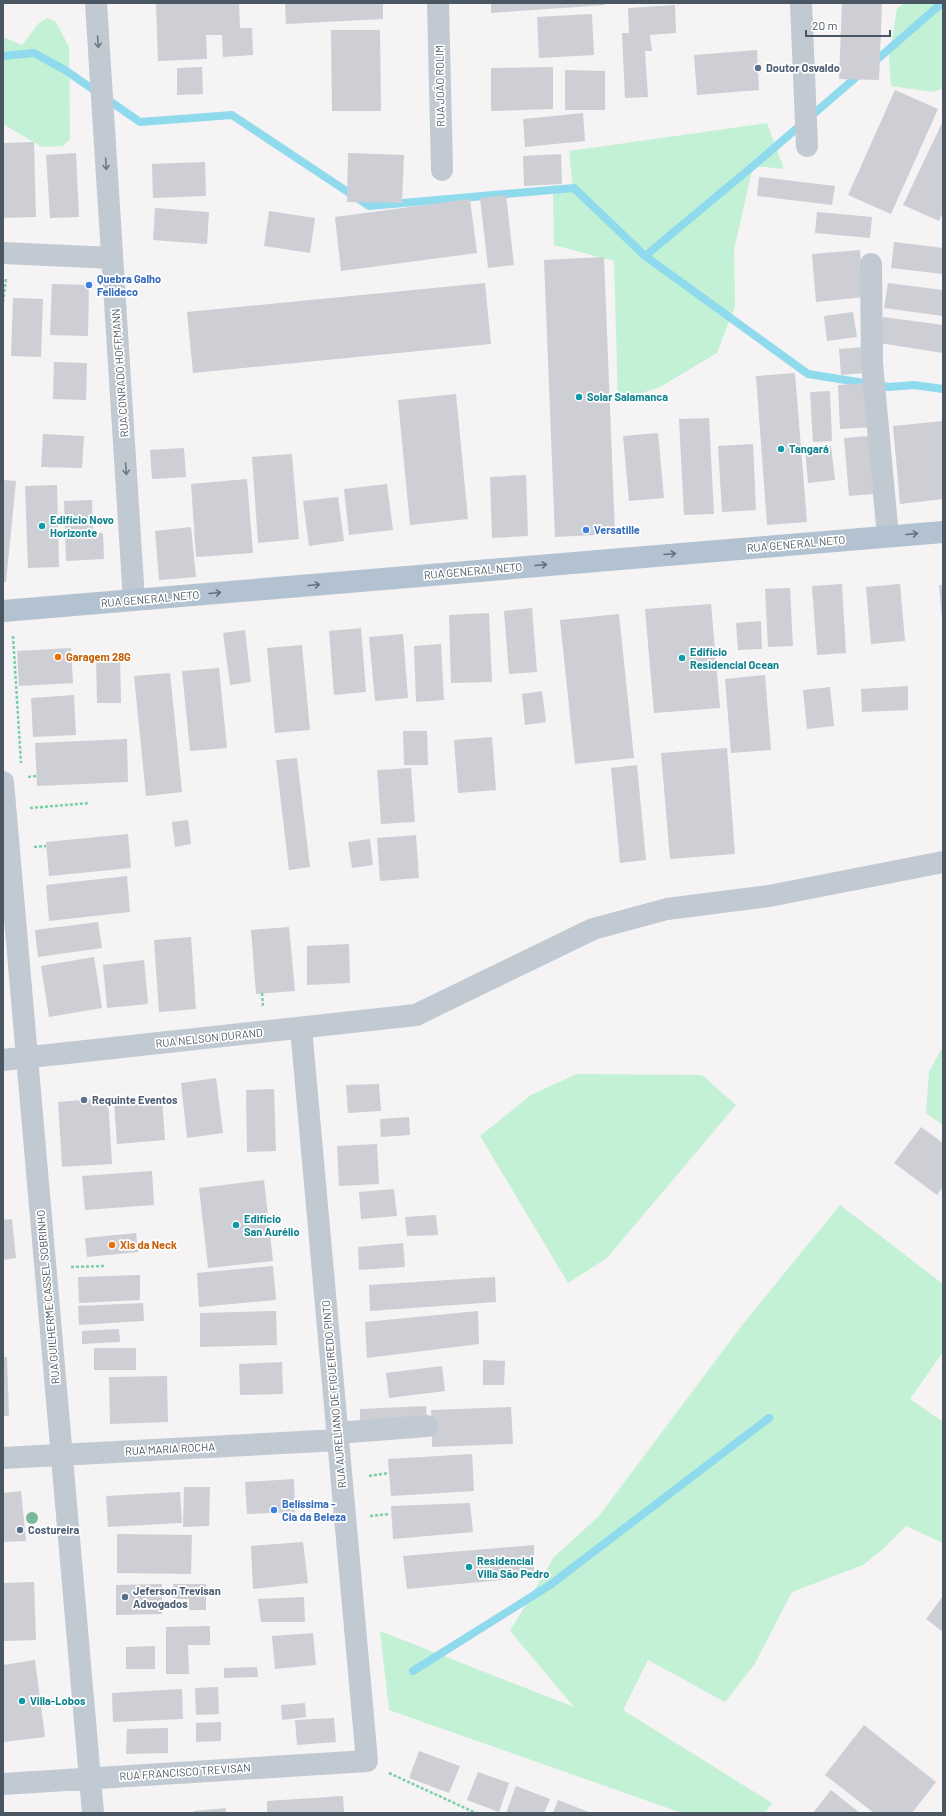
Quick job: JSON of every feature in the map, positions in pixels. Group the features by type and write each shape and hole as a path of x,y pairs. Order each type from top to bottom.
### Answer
{"main road":[{"name":"RUA GENERAL NETO","path":"3,611 943,532"}],"street":[{"name":"RUA CONRADO HOFFMANN","path":"96,3 134,600"},
{"name":"RUA JOÃO ROLIM","path":"438,3 442,170"},
{"path":"801,3 807,146"},
{"path":"3,254 112,258"},
{"path":"871,264 872,364 888,536"},
{"name":"RUA GUILHERME CASSEL SOBRINHO","path":"3,782 94,1813"},
{"name":"RUA NELSON DURAND","path":"3,1060 416,1015 593,929 667,909 769,896 943,862"},
{"name":"RUA AURELIANO DE FIGUEIREDO PINTO","path":"301,1028 367,1761"},
{"name":"RUA MARIA ROCHA","path":"3,1458 338,1436 427,1426"},
{"name":"RUA FRANCISCO TREVISAN","path":"3,1784 367,1761"}],"path":[{"path":"24,809 90,803"},
{"path":"46,1269 104,1266"},
{"path":"369,1476 389,1473"},
{"path":"365,1516 390,1514"},
{"path":"367,1761 396,1777 476,1813"}],"green space":[{"path":"905,3 943,3 943,88 933,92 891,86 889,61 897,8"},
{"path":"47,18 56,22 69,47 70,139 63,146 42,147 3,124 3,37 22,45 39,23"},
{"path":"767,123 784,169 753,166 734,250 735,306 717,353 660,387 618,401 614,261 554,245 553,193 573,190 569,151"},
{"path":"943,1046 943,1125 926,1113 929,1072"},
{"path":"577,1074 702,1075 736,1105 607,1258 568,1283 480,1136 531,1095"},
{"path":"840,1205 943,1284 943,1352 910,1399 943,1422 943,1543 906,1526 882,1550 863,1565 792,1592 754,1665 725,1702 648,1660 623,1710 772,1803 765,1813 682,1813 389,1710 380,1631 574,1707 510,1631 554,1557 599,1516 743,1324"}],"building":[{"path":"239,3 240,28 252,28 253,55 223,57 222,35 206,35 207,59 158,61 156,4"},
{"path":"285,3 383,3 383,19 286,24"},
{"path":"491,3 605,3 605,5 491,13"},
{"path":"842,3 882,4 879,80 839,79"},
{"path":"675,5 676,33 650,35 652,51 645,51 648,97 625,98 622,33 629,33 628,8"},
{"path":"592,14 594,55 539,58 537,17"},
{"path":"331,30 380,30 381,111 332,111"},
{"path":"757,50 759,90 697,95 694,55"},
{"path":"202,67 203,94 177,95 177,68"},
{"path":"553,67 553,109 491,111 491,68"},
{"path":"565,70 605,71 605,110 565,110"},
{"path":"895,90 938,109 891,214 848,195"},
{"path":"583,113 585,141 525,147 523,119"},
{"path":"943,121 943,212 939,221 903,205"},
{"path":"34,142 36,217 3,218 3,143"},
{"path":"76,153 79,217 50,218 46,155"},
{"path":"348,153 404,155 402,203 347,202"},
{"path":"561,154 562,184 524,186 523,156"},
{"path":"205,162 206,196 153,198 152,164"},
{"path":"759,177 835,186 832,205 757,196"},
{"path":"506,195 514,265 488,268 480,198"},
{"path":"470,199 477,253 341,271 335,217"},
{"path":"155,208 209,212 207,244 153,240"},
{"path":"269,211 315,218 310,253 264,246"},
{"path":"817,212 872,217 870,238 815,233"},
{"path":"894,242 943,248 943,274 891,268"},
{"path":"860,250 864,297 816,302 812,254"},
{"name":"Solar Salamanca","path":"604,257 615,534 555,537 544,260"},
{"path":"485,283 491,344 193,373 187,312"},
{"path":"888,283 943,290 943,316 884,308"},
{"path":"52,284 89,285 88,336 50,335"},
{"path":"13,298 43,299 41,357 11,356"},
{"path":"853,312 857,337 827,341 824,316"},
{"path":"883,317 943,325 943,353 879,343"},
{"path":"863,347 865,373 841,375 839,349"},
{"path":"54,362 87,363 86,400 53,399"},
{"name":"Tangará","path":"795,373 807,522 767,525 756,376"},
{"path":"870,383 873,427 840,429 838,385"},
{"path":"830,391 832,441 813,442 810,392"},
{"path":"456,394 468,519 410,525 398,400"},
{"path":"709,418 714,514 684,515 679,419"},
{"path":"943,421 943,499 900,504 893,426"},
{"path":"658,433 664,498 629,501 623,436"},
{"path":"43,434 84,436 82,468 41,467"},
{"path":"869,436 873,494 849,496 844,438"},
{"path":"753,444 756,510 722,512 718,446"},
{"path":"831,446 835,480 808,483 805,449"},
{"path":"184,448 186,477 152,479 150,450"},
{"path":"292,454 299,539 258,543 252,457"},
{"path":"526,475 528,536 492,538 490,477"},
{"path":"247,479 253,553 196,557 191,484"},
{"path":"3,480 16,481 6,582 3,582"},
{"path":"387,484 393,530 349,535 344,489"},
{"name":"Edifício Novo Horizonte","path":"57,485 59,567 28,568 25,486"},
{"path":"338,497 344,541 309,546 303,501"},
{"path":"92,500 93,533 103,533 104,559 66,561 64,501"},
{"path":"191,527 196,577 159,580 155,531"},
{"path":"842,584 846,653 817,655 812,586"},
{"path":"900,584 905,641 871,644 866,587"},
{"path":"939,585 943,585 943,618 942,618"},
{"path":"790,588 793,646 768,647 765,589"},
{"name":"Edifício Residencial Ocean","path":"711,604 720,708 654,713 645,609"},
{"path":"532,608 537,672 509,674 504,611"},
{"path":"489,613 492,682 451,683 449,615"},
{"path":"619,614 634,758 575,764 560,620"},
{"path":"761,621 762,649 738,650 736,623"},
{"path":"361,628 366,692 334,695 329,631"},
{"path":"245,630 251,682 230,685 223,633"},
{"path":"403,634 408,698 375,701 369,637"},
{"path":"441,644 444,700 416,702 414,646"},
{"path":"302,645 310,730 275,733 267,648"},
{"path":"71,648 73,683 19,686 17,651"},
{"path":"96,658 120,658 121,703 97,703"},
{"path":"219,668 227,748 190,751 182,671"},
{"path":"170,673 182,792 146,796 134,676"},
{"path":"765,675 771,750 731,753 725,679"},
{"path":"908,686 908,710 862,712 861,689"},
{"path":"830,687 834,726 807,729 803,690"},
{"path":"542,691 546,722 525,725 522,694"},
{"path":"74,695 76,735 33,737 31,698"},
{"path":"403,731 427,731 428,765 404,765"},
{"path":"492,737 496,790 458,793 454,740"},
{"path":"127,739 128,782 37,786 35,743"},
{"path":"727,748 735,854 670,859 661,753"},
{"path":"297,758 310,867 289,870 276,760"},
{"path":"637,765 646,860 620,863 611,768"},
{"path":"411,768 415,822 381,824 377,770"},
{"path":"188,820 191,844 175,847 172,822"},
{"path":"128,834 131,868 49,876 46,842"},
{"path":"416,835 419,878 380,881 377,838"},
{"path":"370,839 373,865 352,868 348,842"},
{"path":"127,876 130,912 49,921 46,885"},
{"path":"98,922 102,948 38,957 35,930"},
{"path":"289,927 295,991 256,994 251,930"},
{"path":"191,937 196,1009 159,1012 154,940"},
{"path":"349,944 350,983 307,985 307,946"},
{"path":"94,957 102,1008 49,1017 41,966"},
{"path":"144,960 148,1004 107,1008 103,965"},
{"path":"216,1078 223,1133 187,1138 181,1083"},
{"path":"379,1084 381,1111 348,1113 346,1085"},
{"path":"274,1089 276,1151 247,1152 246,1090"},
{"path":"108,1098 112,1164 62,1167 58,1102"},
{"path":"162,1099 165,1140 117,1144 114,1102"},
{"path":"409,1117 410,1135 381,1137 380,1119"},
{"path":"921,1127 943,1143 943,1187 937,1195 894,1163"},
{"path":"377,1144 379,1184 339,1186 337,1146"},
{"path":"152,1171 154,1205 85,1210 82,1176"},
{"name":"Edifício San Aurélio","path":"264,1180 273,1261 208,1268 199,1188"},
{"path":"394,1189 397,1216 361,1219 359,1192"},
{"path":"436,1215 438,1235 407,1236 405,1217"},
{"path":"12,1219 16,1258 3,1260 3,1220"},
{"name":"Xis da Neck","path":"136,1233 138,1252 87,1257 85,1238"},
{"path":"403,1243 405,1267 359,1270 358,1247"},
{"path":"273,1266 276,1300 199,1307 197,1273"},
{"path":"140,1275 140,1300 79,1303 78,1277"},
{"path":"495,1277 496,1302 370,1311 369,1285"},
{"path":"143,1303 144,1321 79,1325 78,1306"},
{"path":"276,1311 277,1345 200,1347 200,1313"},
{"path":"478,1311 479,1344 367,1358 365,1322"},
{"path":"119,1329 120,1342 82,1344 82,1331"},
{"path":"94,1348 136,1348 136,1370 94,1370"},
{"path":"3,1357 7,1357 9,1416 3,1416"},
{"path":"483,1360 505,1361 504,1385 483,1385"},
{"path":"282,1362 283,1394 240,1395 239,1364"},
{"path":"442,1366 445,1391 389,1398 386,1373"},
{"path":"167,1376 168,1422 110,1424 109,1377"},
{"path":"426,1406 427,1420 360,1423 360,1409"},
{"path":"511,1407 513,1444 432,1447 431,1410"},
{"path":"472,1454 474,1491 391,1496 388,1459"},
{"path":"294,1479 295,1512 247,1514 245,1482"},
{"path":"184,1487 210,1487 209,1526 183,1527"},
{"path":"21,1491 26,1541 3,1542 3,1493"},
{"path":"180,1492 182,1523 108,1527 106,1496"},
{"path":"470,1503 473,1532 393,1539 391,1506"},
{"path":"117,1534 192,1535 191,1574 117,1573"},
{"path":"303,1542 308,1583 253,1589 251,1546"},
{"name":"Residencial Villa São Pedro","path":"534,1545 534,1577 407,1589 403,1556"},
{"path":"34,1582 36,1640 3,1641 3,1583"},
{"path":"162,1584 162,1614 116,1615 116,1585"},
{"path":"173,1584 206,1584 206,1610 189,1610 189,1599 173,1599"},
{"path":"943,1596 943,1632 926,1619"},
{"path":"304,1597 305,1622 261,1622 258,1599"},
{"path":"210,1626 210,1645 188,1645 189,1674 166,1674 166,1627"},
{"path":"313,1633 316,1665 275,1669 272,1636"},
{"path":"155,1646 155,1669 126,1669 126,1647"},
{"name":"Villa-Lobos","path":"35,1660 45,1737 3,1742 3,1665"},
{"path":"257,1667 258,1677 224,1678 224,1668"},
{"path":"218,1687 219,1714 196,1715 195,1688"},
{"path":"182,1689 183,1719 113,1722 112,1693"},
{"path":"305,1703 306,1717 282,1720 281,1705"},
{"path":"334,1718 336,1742 297,1745 295,1720"},
{"path":"221,1722 221,1741 196,1742 196,1723"},
{"path":"864,1725 936,1782 912,1813 874,1813 825,1775"},
{"path":"168,1728 168,1753 126,1754 127,1729"},
{"path":"419,1751 460,1766 449,1793 409,1778"},
{"path":"478,1772 509,1783 499,1812 467,1800"},
{"path":"516,1786 550,1799 544,1813 506,1813"},
{"path":"831,1790 860,1813 813,1813"},
{"path":"343,1796 344,1813 267,1813 267,1801"},
{"path":"558,1800 591,1813 553,1813"},
{"path":"226,1808 226,1813 194,1813 194,1811"}],"waterway":[{"path":"873,63 942,3"},
{"path":"3,56 34,53 65,70 140,122 232,115 369,206 574,188 645,256 861,73"},
{"path":"645,256 808,374 889,387 914,385 943,389"},
{"path":"413,1671 550,1585 769,1418"}],"place":[{"name":"Doutor Osvaldo","path":"758,68"},
{"name":"Quebra Galho Felideco","path":"89,285"},
{"name":"Solar Salamanca","path":"579,397"},
{"name":"Tangará","path":"781,449"},
{"name":"Edifício Novo Horizonte","path":"42,526"},
{"name":"Versatille","path":"586,530"},
{"name":"Garagem 28G","path":"58,657"},
{"name":"Edifício Residencial Ocean","path":"682,658"},
{"name":"Requinte Eventos","path":"84,1100"},
{"name":"Edifício San Aurélio","path":"236,1225"},
{"name":"Xis da Neck","path":"112,1245"},
{"name":"Belíssima - Cia da Beleza","path":"274,1510"},
{"name":"Costureira","path":"20,1530"},
{"name":"Residencial Villa São Pedro","path":"469,1567"},
{"name":"Jeferson Trevisan Advogados","path":"125,1597"},
{"name":"Villa-Lobos","path":"22,1701"}]}
